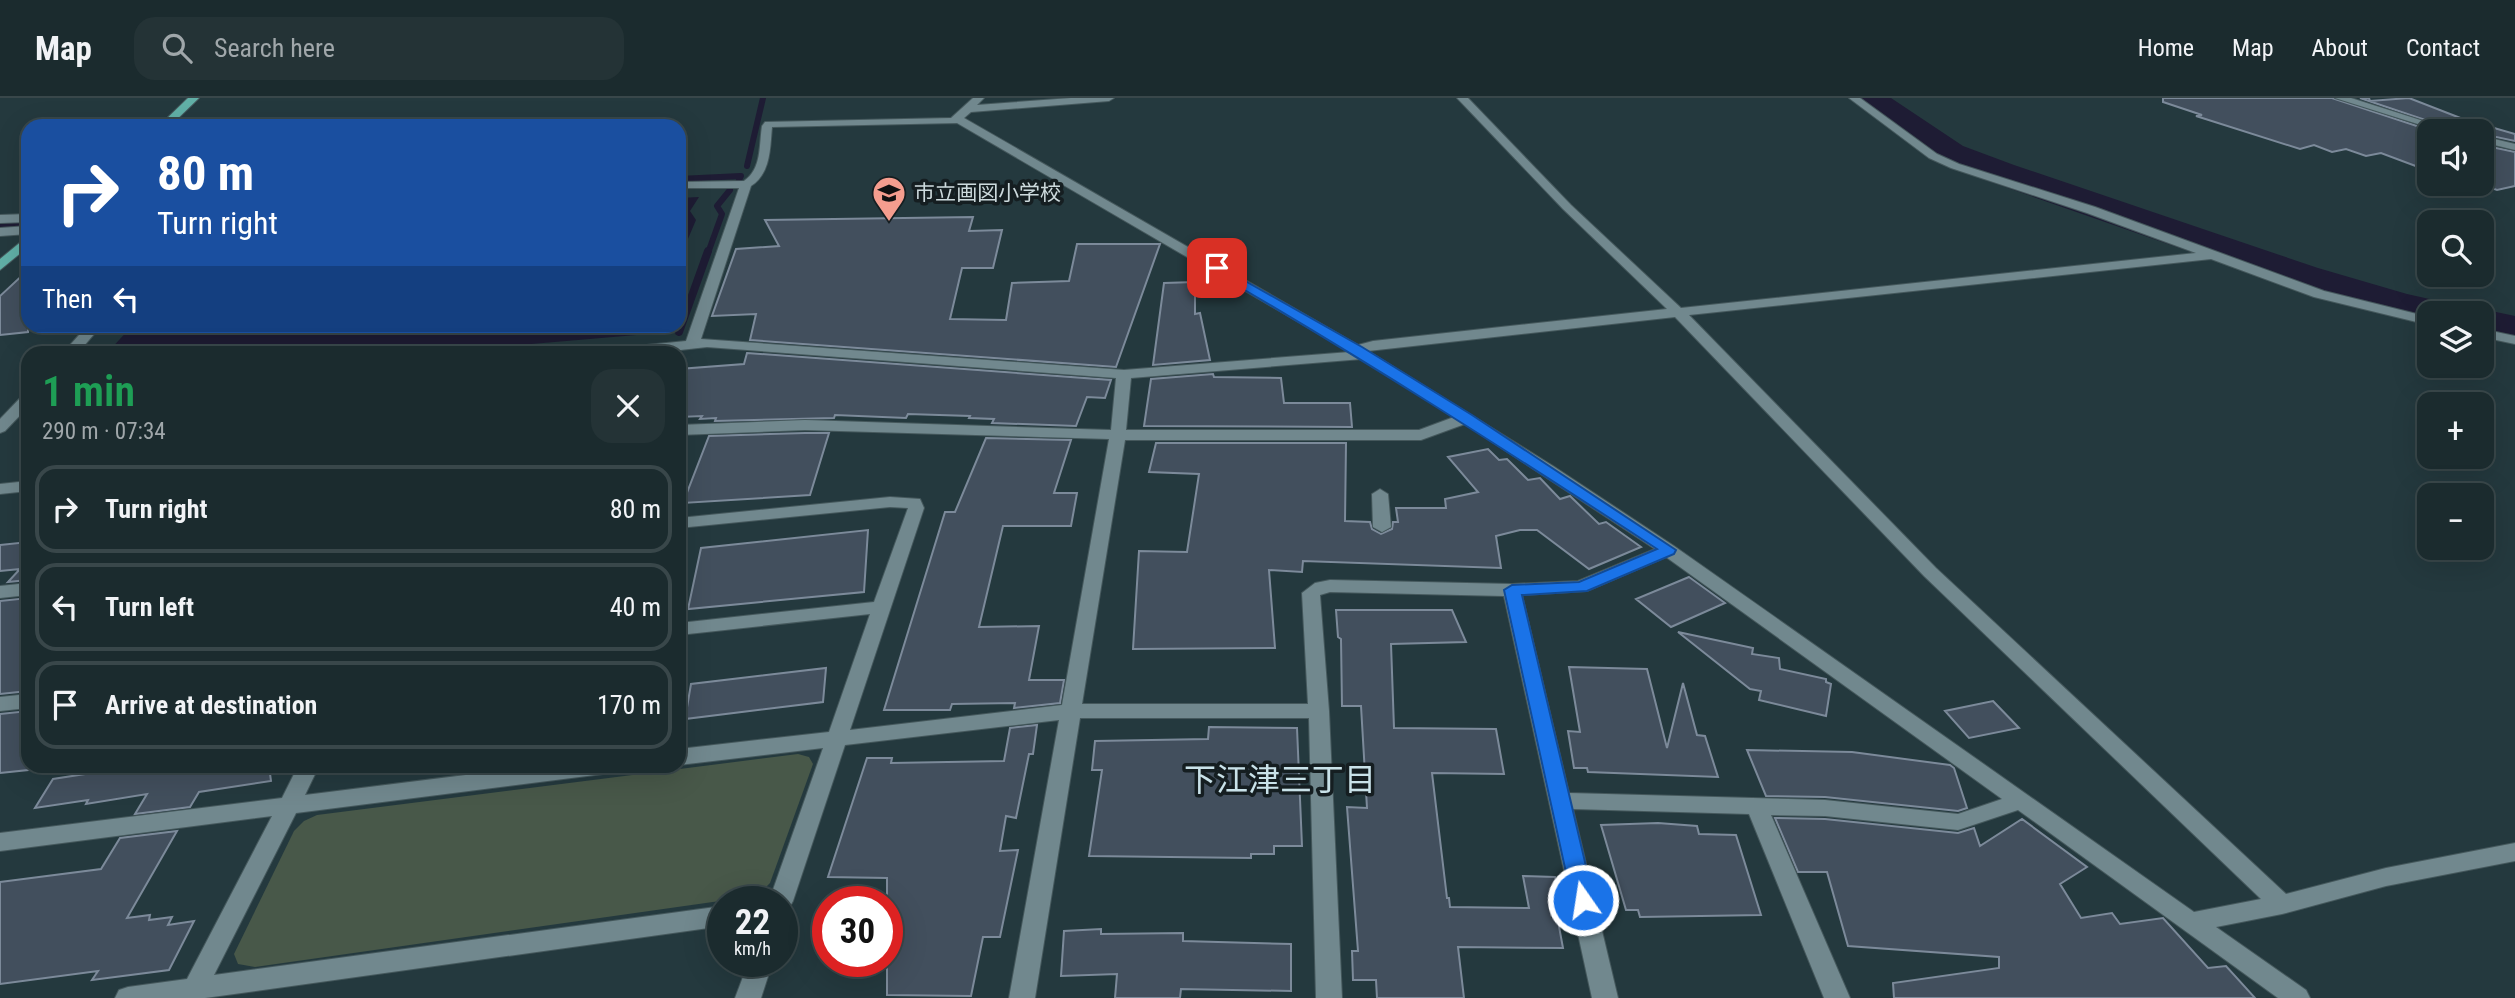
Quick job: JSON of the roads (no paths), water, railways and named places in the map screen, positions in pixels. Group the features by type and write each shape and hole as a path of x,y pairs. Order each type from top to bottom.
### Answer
{"main road":[{"path":"172,119 194,98"},
{"path":"0,265 21,246"}],"street":[{"path":"958,119 979,98"},
{"path":"970,109 1109,98"},
{"path":"1462,98 1567,207 1678,312 1930,572 2282,905"},
{"path":"1854,98 1933,156 1955,166 2091,210 2319,294 2417,318"},
{"path":"2340,98 2417,121"},
{"path":"686,185 746,184 757,178 761,170 767,126 772,123 958,119 1361,352 1467,418 1668,550 2297,998"},
{"path":"2494,142 2515,147"},
{"path":"739,171 761,170"},
{"path":"686,174 718,172"},
{"path":"692,344 746,184"},
{"path":"0,219 21,218"},
{"path":"0,232 21,230"},
{"path":"673,346 692,344 1124,374 1361,352 1373,345 2211,255"},
{"path":"2494,336 2515,340"},
{"path":"1022,998 1073,711 1118,435 1124,374"},
{"path":"0,428 21,407"},
{"path":"686,430 805,425 1118,435 1421,435 1467,418"},
{"path":"0,489 21,487"},
{"path":"1380,494 1382,527"},
{"path":"686,522 890,502 914,503 916,514 786,886"},
{"path":"1329,998 1319,711 1310,599 1313,590 1330,586 1512,590 1581,587 1668,550"},
{"path":"0,592 21,590"},
{"path":"1512,590 1605,998"},
{"path":"686,628 884,607"},
{"path":"0,704 21,702"},
{"path":"686,756 1073,711 1319,711"},
{"path":"193,993 306,773"},
{"path":"0,842 547,773"},
{"path":"1561,801 1825,808 1882,817 1958,822 2021,801"},
{"path":"1758,808 1837,998"},
{"path":"2193,922 2282,905 2386,877 2515,852"},
{"path":"128,998 193,993 707,918"},
{"path":"748,998 755,977"}],"waterway":[{"path":"747,166 763,98"},
{"path":"1870,98 1951,153 2001,173 2303,277 2417,309"},
{"path":"686,179 741,176 739,180"},
{"path":"708,253 722,214 717,206 730,190"},
{"path":"0,225 20,224"},
{"path":"686,312 708,251"},
{"path":"2494,325 2515,329"}],"place":[{"name":"市立画図小学校","path":"889,223"}],"district":[{"name":"下江津三丁目","path":"1280,780"}]}
